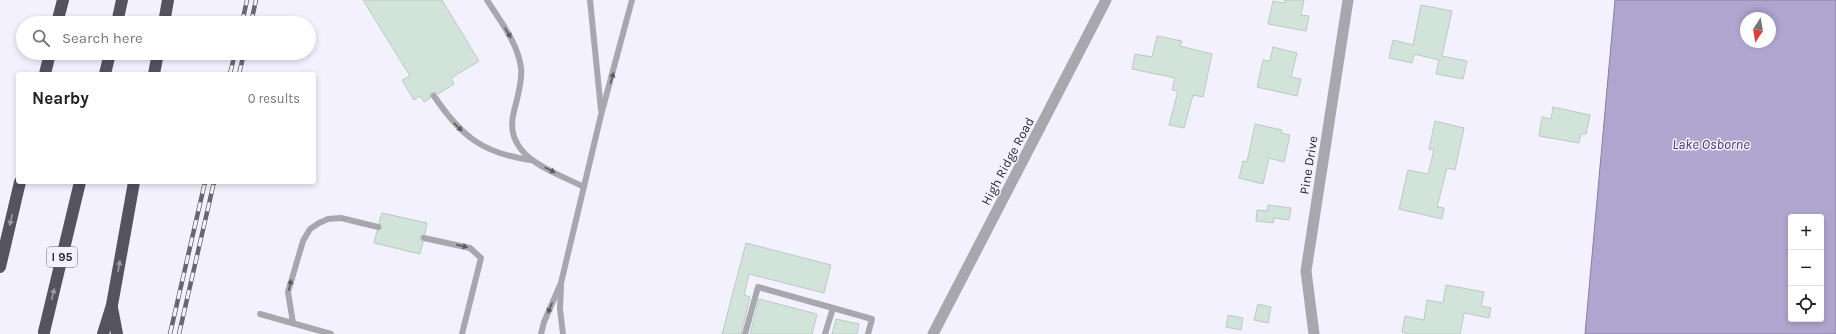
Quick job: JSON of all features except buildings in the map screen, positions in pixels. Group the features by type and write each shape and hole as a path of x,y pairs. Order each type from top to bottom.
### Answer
{"highway":[{"path":"59,16 63,0"},
{"path":"119,16 122,0"},
{"path":"165,16 168,0"},
{"path":"45,72 48,60"},
{"path":"105,72 108,60"},
{"path":"154,72 157,60"},
{"path":"0,267 20,184"},
{"name":"I 95","path":"44,332 80,184"},
{"path":"102,334 112,305 134,184"},
{"path":"112,305 117,334"}],"street":[{"name":"High Ridge Road","path":"933,334 1106,0"},
{"name":"Pine Drive","path":"1314,334 1306,272 1348,0"}],"lane":[{"path":"487,0 511,39 518,54 521,69 512,121 513,132 524,154 533,161 584,187"},
{"path":"590,0 601,115"},
{"path":"541,334 544,322 561,283 601,115 632,0"},
{"path":"434,96 452,121 476,142 507,157 533,161"},
{"path":"293,323 288,292 303,241 310,229 328,219 341,218 378,227"},
{"path":"424,238 470,248 481,258 462,334"},
{"path":"561,283 560,308 563,334"},
{"path":"745,334 758,287 872,319 868,334"},
{"path":"825,334 833,308"},
{"path":"260,314 332,334"}],"water":[{"name":"Lake Osborne","path":"1615,0 1836,0 1836,334 1585,334"}],"railway":[{"path":"244,16 247,0"},
{"path":"253,16 256,0"},
{"path":"230,72 233,60"},
{"path":"239,72 242,60"},
{"path":"170,334 205,184"},
{"path":"179,334 214,184"}]}
